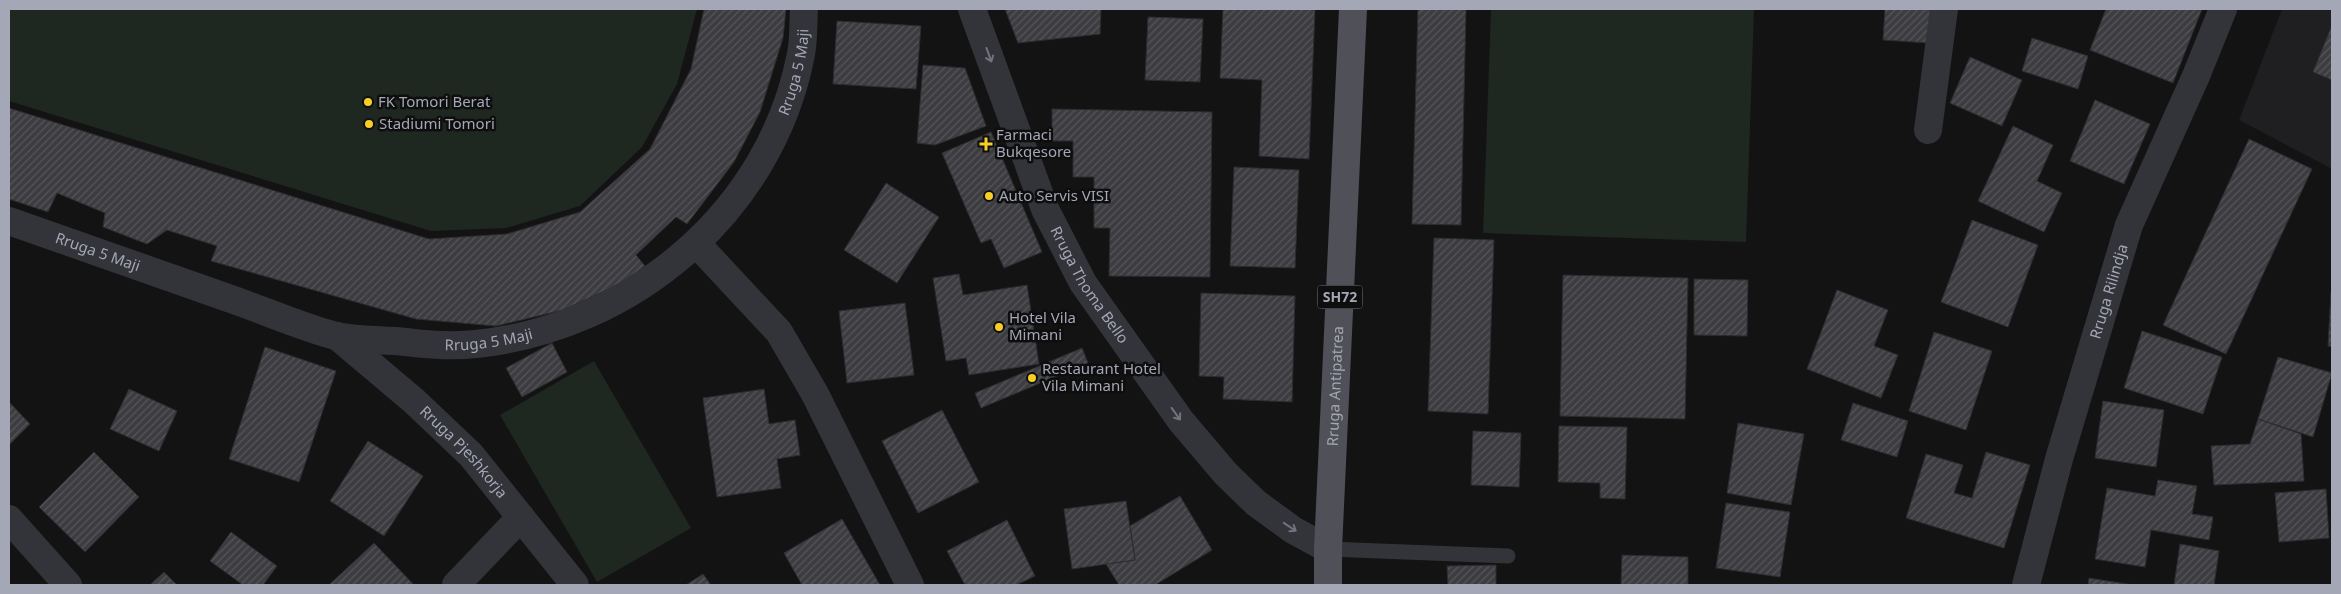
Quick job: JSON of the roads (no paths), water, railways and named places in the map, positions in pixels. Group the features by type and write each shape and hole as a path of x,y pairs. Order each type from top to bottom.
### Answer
{"main road":[{"name":"Rruga Antipatrea","path":"1328,585 1328,549 1353,9"}],"street":[{"name":"Rruga 5 Maji","path":"9,222 337,336 438,345 476,344 528,334 574,320 624,298 668,268 696,243 740,194 765,153 786,108 802,53 804,9"},
{"name":"Rruga Thoma Bello","path":"972,9 1045,209 1084,283 1181,422 1226,474 1256,503 1293,530 1328,549"},
{"path":"1928,130 1944,9"},
{"name":"Rruga Rilindja","path":"2026,585 2059,459 2128,225 2196,76 2223,9"},
{"path":"696,243 779,332 815,394 910,585"},
{"name":"Rruga Pjeshkorja","path":"337,336 414,401 470,455 575,585"},
{"path":"456,585 521,517"},
{"path":"9,519 68,585"}],"lane":[{"path":"1328,549 1508,556"}],"place":[{"name":"FK Tomori Berat","path":"368,102"},
{"name":"Stadiumi Tomori","path":"369,124"},
{"name":"Farmaci Bukqesore","path":"986,144"},
{"name":"Auto Servis VISI","path":"989,196"},
{"name":"Hotel Vila Mimani","path":"999,327"},
{"name":"Restaurant Hotel Vila Mimani","path":"1032,378"}]}
